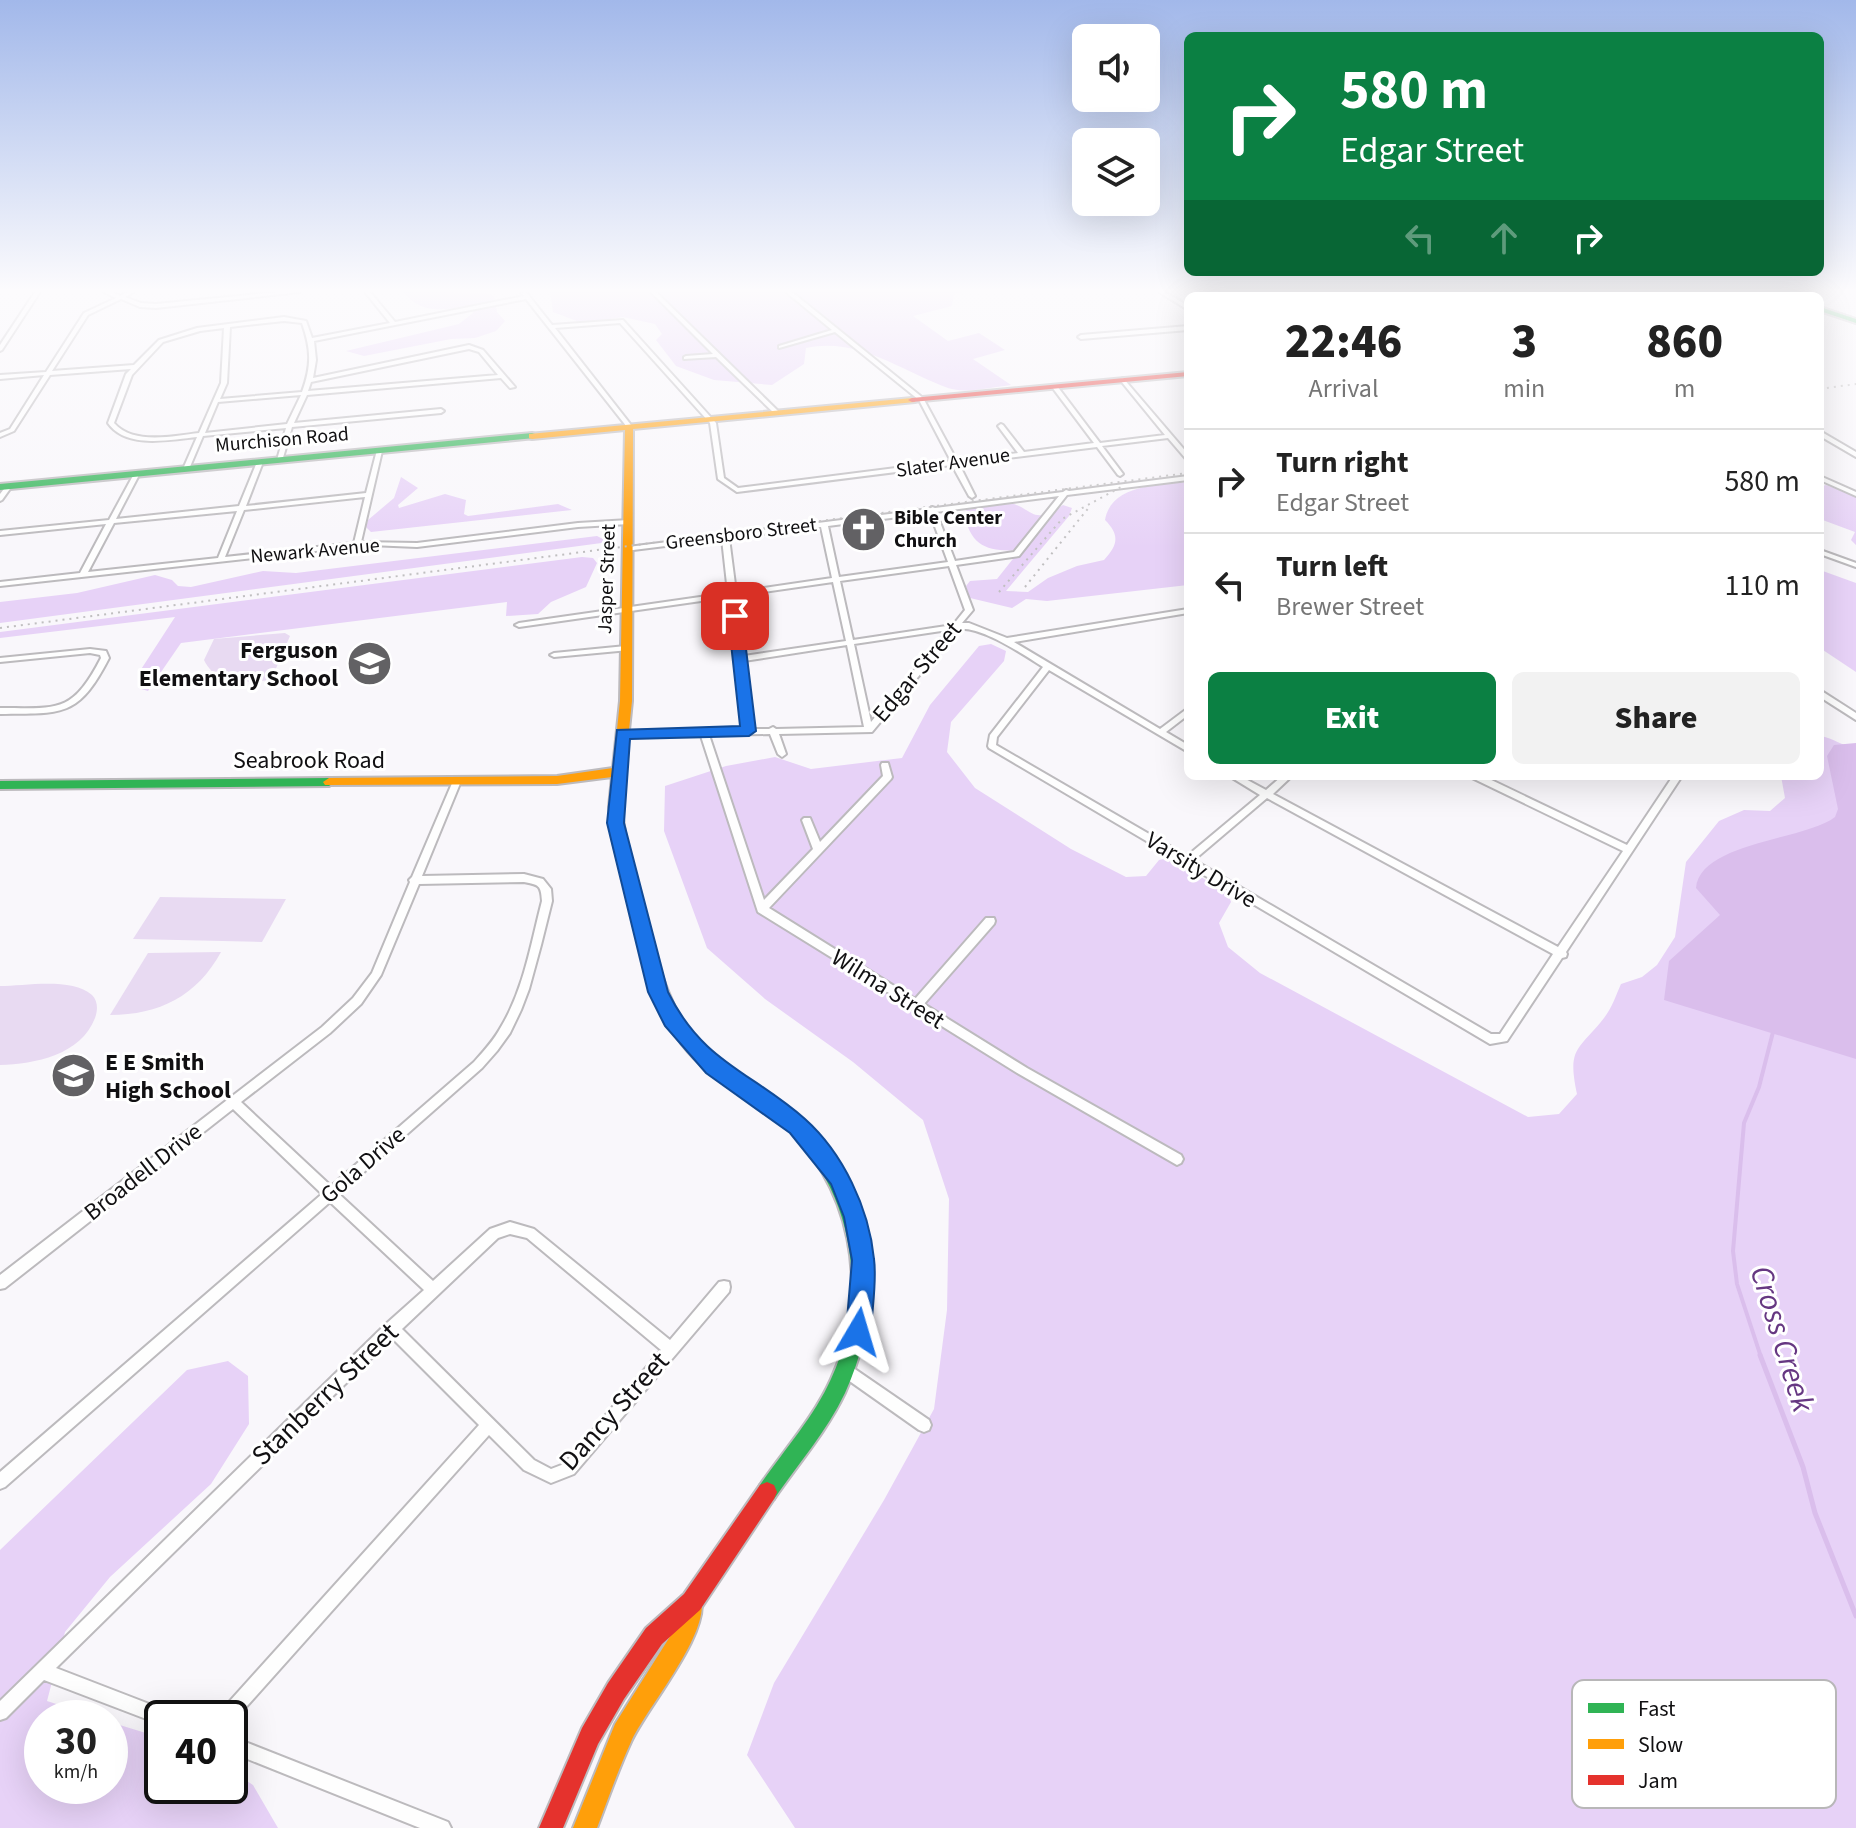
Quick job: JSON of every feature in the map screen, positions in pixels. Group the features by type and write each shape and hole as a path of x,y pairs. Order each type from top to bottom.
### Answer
{"street":[{"path":"0,435 10,432 45,377"},
{"path":"129,377 112,417 114,429 149,438 441,411"},
{"path":"186,469 224,377"},
{"path":"280,460 310,377"},
{"path":"309,381 326,377"},
{"path":"215,401 486,377"},
{"path":"502,377 512,387"},
{"path":"590,377 629,426"},
{"path":"671,377 708,419"},
{"path":"741,377 776,412"},
{"path":"894,377 921,399 972,496"},
{"name":"Murchison Road","path":"4,486 1152,377"},
{"path":"1123,380 1184,453"},
{"path":"1055,387 1120,474"},
{"name":"Slater Avenue","path":"708,419 713,423 721,479 737,490 1169,436"},
{"name":"Jasper Street","path":"629,426 626,648 616,823 658,992 672,1020 713,1067 798,1126 828,1161 848,1197 860,1238 864,1284 858,1332 846,1370 824,1410 692,1602"},
{"path":"1001,426 1022,454"},
{"path":"1824,435 1856,455"},
{"path":"357,544 379,451"},
{"path":"221,559 260,462"},
{"path":"83,575 137,473"},
{"name":"Greensboro Street","path":"628,549 1184,478"},
{"path":"1824,480 1856,494"},
{"path":"1842,488 1856,482"},
{"path":"0,499 4,486"},
{"path":"519,625 1016,554 1066,492"},
{"path":"0,533 369,495"},
{"path":"932,509 951,563"},
{"name":"Newark Avenue","path":"0,584 357,544 417,545 578,525 629,522"},
{"path":"824,523 869,730"},
{"path":"725,537 749,731"},
{"path":"1824,553 1856,565"},
{"name":"Edgar Street","path":"623,734 869,730 969,610 951,563"},
{"path":"1006,641 1184,612"},
{"path":"740,659 966,625 1006,641 1184,747"},
{"path":"554,655 626,648"},
{"path":"0,660 90,651 103,653 105,658 83,697 75,703 53,710 0,711"},
{"name":"Varsity Drive","path":"1048,666 993,737 992,746 1471,1030 1497,1039 1503,1038 1562,954"},
{"path":"1824,696 1856,717"},
{"path":"1160,733 1184,714"},
{"path":"773,730 782,754"},
{"path":"704,732 762,909 888,777 885,765"},
{"name":"Seabrook Road","path":"0,785 582,779 618,772"},
{"path":"1240,780 1562,954 1675,780"},
{"path":"1187,861 1283,780"},
{"path":"1483,780 1630,850"},
{"name":"Broadell Drive","path":"0,1283 326,1030 357,1001 384,960 414,880 457,781"},
{"path":"807,820 818,849"},
{"name":"Gola Drive","path":"0,1482 478,1065 501,1039 520,1001 548,897 544,885 530,879 414,880"},
{"name":"Wilma Street","path":"762,909 915,1006 1177,1159"},
{"path":"915,1006 990,921"},
{"path":"233,1102 432,1289"},
{"name":"Stanberry Street","path":"0,1712 487,1238 502,1230 517,1228 530,1233 670,1349"},
{"name":"Dancy Street","path":"392,1328 536,1470 543,1475 560,1474 569,1469 724,1287"},
{"path":"846,1370 924,1425"},
{"path":"242,1700 489,1425"},
{"path":"551,1828 590,1736 616,1691 654,1636 692,1602"},
{"path":"585,1828 623,1732 686,1631 692,1602"},
{"path":"42,1671 144,1710"},
{"path":"248,1751 442,1828"}],"shaded area":[{"path":"707,377 784,377 772,385"},
{"path":"922,377 1000,377 1011,385 955,390"},
{"path":"401,477 418,488 398,505 399,508 445,494 466,500 464,514 468,516 558,504 572,510 371,532 366,527 368,520 394,498"},
{"path":"1184,482 1184,585 1047,601 1026,599 1012,608 970,598 966,586 970,581 997,579 1020,550 990,548 976,540 964,512 970,508 1011,503 1040,515 1063,505 1072,508 1069,516 1006,591 1028,592 1048,578 1077,566 1104,560 1115,540 1113,530 1105,520 1109,508 1127,493 1151,486"},
{"path":"1824,486 1856,496 1856,545 1851,540 1855,532 1824,520"},
{"path":"597,536 609,542 0,623 0,602 77,593 155,575 172,580 178,586 191,587 263,571 296,573"},
{"path":"593,558 597,563 586,587 551,602 538,614 506,616 507,602 181,643 148,691 138,688 138,674 175,617 0,638 0,632"},
{"path":"1824,571 1856,583 1856,672 1824,651"},
{"path":"285,633 290,636 271,680 242,682 224,679 216,675 204,660 214,639"},
{"path":"991,644 1006,651 1004,661 951,722 947,752 975,788 1071,849 1126,877 1146,876 1159,860 1169,858 1228,893 1231,902 1219,923 1228,947 1260,973 1528,1117 1559,1114 1577,1094 1573,1067 1577,1051 1607,1014 1621,984 1642,977 1657,965 1675,937 1686,862 1719,821 1744,810 1770,811 1785,798 1782,780 1824,780 1824,737 1856,747 1856,1828 795,1828 747,1755 774,1683 884,1500 934,1409 947,1310 949,1199 923,1120 853,1062 765,999 707,948 664,831 665,786 726,766 775,757 811,769 902,758 930,705 979,646"},
{"path":"1856,743 1856,1059 1664,1000 1669,961 1720,915 1696,888 1702,873 1715,861 1734,851 1821,825 1835,817 1838,809 1827,756 1834,745"},
{"path":"160,897 286,899 262,942 133,939"},
{"path":"221,952 200,980 175,1000 145,1011 110,1015 148,953"},
{"path":"61,984 83,989 94,997 96,1015 88,1031 68,1049 42,1059 0,1065 0,986"},
{"path":"228,1361 248,1376 249,1424 211,1484 110,1577 65,1632 47,1700 24,1700 24,1804 128,1804 128,1728 144,1732 144,1804 248,1804 248,1782 253,1785 278,1828 0,1828 0,1550 187,1370"}],"waterway":[{"name":"Cross Creek","path":"1761,1357 1737,1284 1733,1251 1744,1123 1759,1087 1773,1032"},
{"name":"Cross Creek","path":"1760,1355 1803,1467 1815,1513 1856,1616"}],"railway":[{"path":"1824,388 1856,384"},
{"path":"0,628 1184,474"},
{"path":"999,592 1062,519 1121,487"},
{"path":"1025,587 1090,506"}],"traffic: fast":[{"path":"0,487 532,436"},
{"path":"0,785 329,782"},
{"path":"647,948 660,992 680,1032 700,1055 779,1110 814,1147 834,1177 849,1210 858,1244 862,1279 860,1315 852,1351 831,1400 767,1492"}],"traffic: slow":[{"path":"532,436 912,400"},
{"path":"629,426 626,701 615,807 619,838 647,948"},
{"path":"329,782 557,780 618,772"},
{"path":"585,1828 623,1732 686,1631 692,1603"}],"traffic: jam":[{"path":"912,400 1153,377"},
{"path":"551,1828 590,1736 616,1691 654,1636 692,1602 767,1492"}],"place":[{"name":"Bible Center Church","path":"863,530"},
{"name":"Ferguson Elementary School","path":"369,664"},
{"name":"E E Smith High School","path":"74,1076"}],"route":[{"path":"735,616 749,731 623,734 615,792 616,823 658,992 672,1020 684,1038 713,1067 798,1126 839,1178 855,1217 863,1260 864,1284 858,1332"}]}
